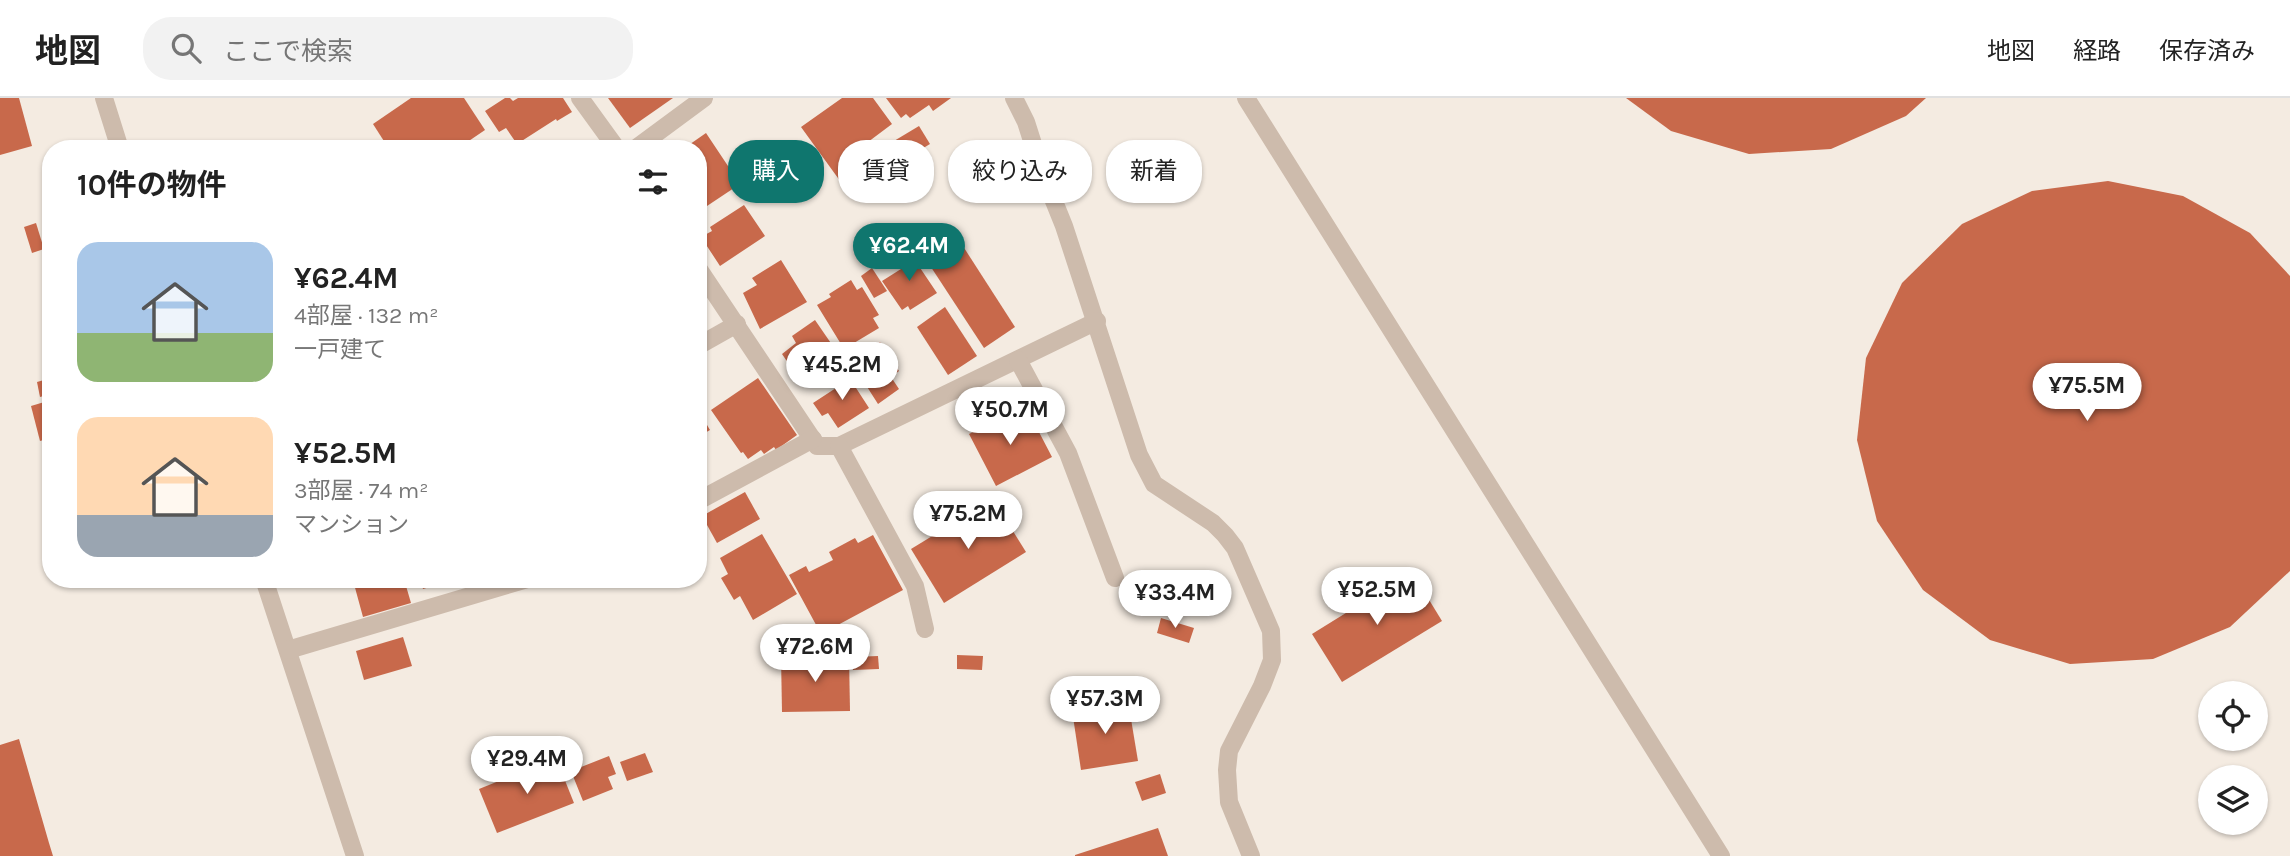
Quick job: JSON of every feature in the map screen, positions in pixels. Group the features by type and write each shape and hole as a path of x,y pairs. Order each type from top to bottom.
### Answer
{"street":[{"path":"104,98 117,140"},
{"path":"580,98 610,140"},
{"path":"647,140 704,98"},
{"path":"1014,98 1026,122 1097,321 1131,436 1154,484 1213,523 1225,535 1235,548 1271,631 1272,660 1229,751 1227,771 1229,802 1251,856"},
{"path":"1246,98 1721,856"},
{"path":"707,281 817,446 839,446 1097,321"},
{"path":"707,341 737,324"},
{"path":"1017,360 1068,453 1115,578"},
{"path":"707,496 813,439"},
{"path":"839,446 915,586 925,629"},
{"path":"267,588 355,856"},
{"path":"288,650 497,588"}],"building":[{"path":"0,98 19,98 32,146 0,155"},
{"path":"411,98 464,98 485,130 470,140 383,140 373,124"},
{"path":"505,98 513,101 518,98 563,98 572,112 523,140 514,140 506,128 499,132 485,111"},
{"path":"608,98 673,98 630,128"},
{"path":"842,98 873,98 892,124 871,140 838,140 838,178 824,159 824,140 810,140 801,127"},
{"path":"886,98 951,98 933,111 929,105 910,118 906,114 901,118"},
{"path":"1626,98 1926,98 1906,116 1831,149 1749,154 1671,131"},
{"path":"919,126 928,140 896,140"},
{"path":"706,133 728,166 728,192 707,206 707,140 696,140"},
{"path":"2108,181 2183,196 2250,233 2290,276 2290,571 2230,627 2153,659 2070,664 1990,640 1923,590 1877,521 1857,440 1866,358 1902,283 1962,224 2032,191"},
{"path":"744,205 765,236 720,266 707,246 707,234 712,231 710,227"},
{"path":"36,223 42,250 32,253 24,227"},
{"path":"959,240 1015,327 984,348 927,261"},
{"path":"908,250 937,293 910,310 908,306 902,310 882,281 901,269 895,259"},
{"path":"781,260 807,302 760,329 743,293 757,285 752,278"},
{"path":"872,268 887,291 874,298 861,276"},
{"path":"851,280 857,290 862,287 879,315 873,318 879,328 844,349 817,305"},
{"path":"945,307 977,356 948,375 917,327"},
{"path":"815,320 837,352 799,379 782,354 796,343 792,336"},
{"path":"880,342 899,371 891,377 899,389 878,404 855,368 871,358 866,352"},
{"path":"847,374 869,408 838,428 828,413 822,416 813,403 836,388 832,383"},
{"path":"758,378 797,435 776,450 774,447 764,454 761,450 748,459 711,410"},
{"path":"42,381 40,397 37,382"},
{"path":"974,400 984,420 966,428 957,409"},
{"path":"42,403 42,440 40,441 31,406"},
{"path":"1028,411 1052,457 996,486 969,434 1005,416 1008,421"},
{"path":"745,492 760,519 717,543 707,525 707,513"},
{"path":"993,499 1026,552 944,603 911,549"},
{"path":"762,534 797,594 753,620 740,596 734,600 721,578 728,574 720,558"},
{"path":"873,535 903,590 821,634 789,575 806,566 809,572 833,560 829,552 855,538 858,543"},
{"path":"1412,572 1442,621 1342,682 1312,634"},
{"path":"355,588 407,588 411,603 363,617"},
{"path":"1161,618 1194,628 1189,643 1157,633"},
{"path":"403,637 412,666 364,680 356,651"},
{"path":"957,655 983,656 982,670 957,669"},
{"path":"781,656 849,656 850,711 782,712"},
{"path":"878,656 879,669 853,670 853,657"},
{"path":"1128,701 1138,761 1081,770 1072,710"},
{"path":"19,739 53,856 0,856 0,745"},
{"path":"645,753 653,772 627,781 620,762"},
{"path":"609,756 616,774 608,777 613,789 583,801 571,771"},
{"path":"556,758 574,803 497,833 479,789"},
{"path":"1160,774 1166,793 1142,801 1135,782"},
{"path":"1158,828 1168,856 1075,856 1075,855"}]}
